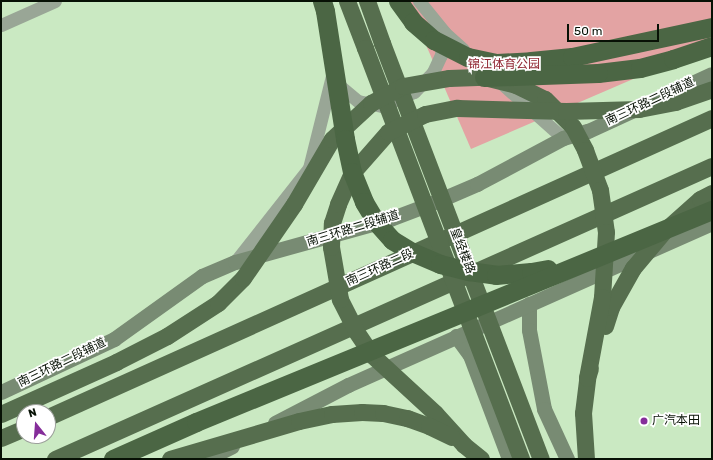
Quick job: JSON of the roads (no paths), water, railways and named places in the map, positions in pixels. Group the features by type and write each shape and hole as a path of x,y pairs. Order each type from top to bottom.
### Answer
{"highway":[{"path":"321,1 325,11 345,139 352,172 364,202 376,222 392,240 412,252 440,264 469,271 496,275 531,272 586,261"},
{"name":"皇经楼路","path":"347,1 521,459"},
{"name":"皇经楼路","path":"367,1 541,459"},
{"path":"398,1 413,22 434,40 468,57 497,63 572,57 712,27"},
{"path":"1,414 116,362 167,336 218,303 238,283 294,204 332,139 371,103 403,86 449,78 598,73 640,68 673,60 712,46"},
{"path":"484,77 516,85 545,99 572,127 585,150 600,190 606,232 602,297 587,378 583,412 586,459"},
{"path":"481,459 464,445 435,413 372,355 356,331 340,299 331,247 332,223 338,204 352,173 388,132 425,114 457,108 566,111 639,109 675,102 712,89"},
{"name":"南三环路二段","path":"56,413 712,118"},
{"path":"54,459 712,166"},
{"path":"587,378 611,307 633,268 664,231 700,199 712,193"},
{"path":"116,457 203,419 712,210"},
{"path":"170,459 299,421 332,414 362,412 383,413 407,418 429,426 464,445"},
{"path":"1,438 16,431"}],"main road":[{"name":"南三环路二段辅道","path":"1,392 114,338 202,276 235,262 390,218 477,184 562,138 588,131 712,74"},
{"path":"207,459 348,385 712,223"},
{"path":"529,304 529,330 544,409 567,459"},
{"path":"456,336 470,356 509,459"}],"street":[{"path":"1,25 55,1"},
{"path":"235,262 309,168 332,80 335,38 321,1"},
{"path":"419,1 445,33 562,138"},
{"path":"332,80 358,101 382,106 414,92 433,72 441,55 445,33"}],"place":[{"name":"广汽本田","path":"644,421"}],"park label":[{"name":"锦江体育公园","path":"504,65"}]}
